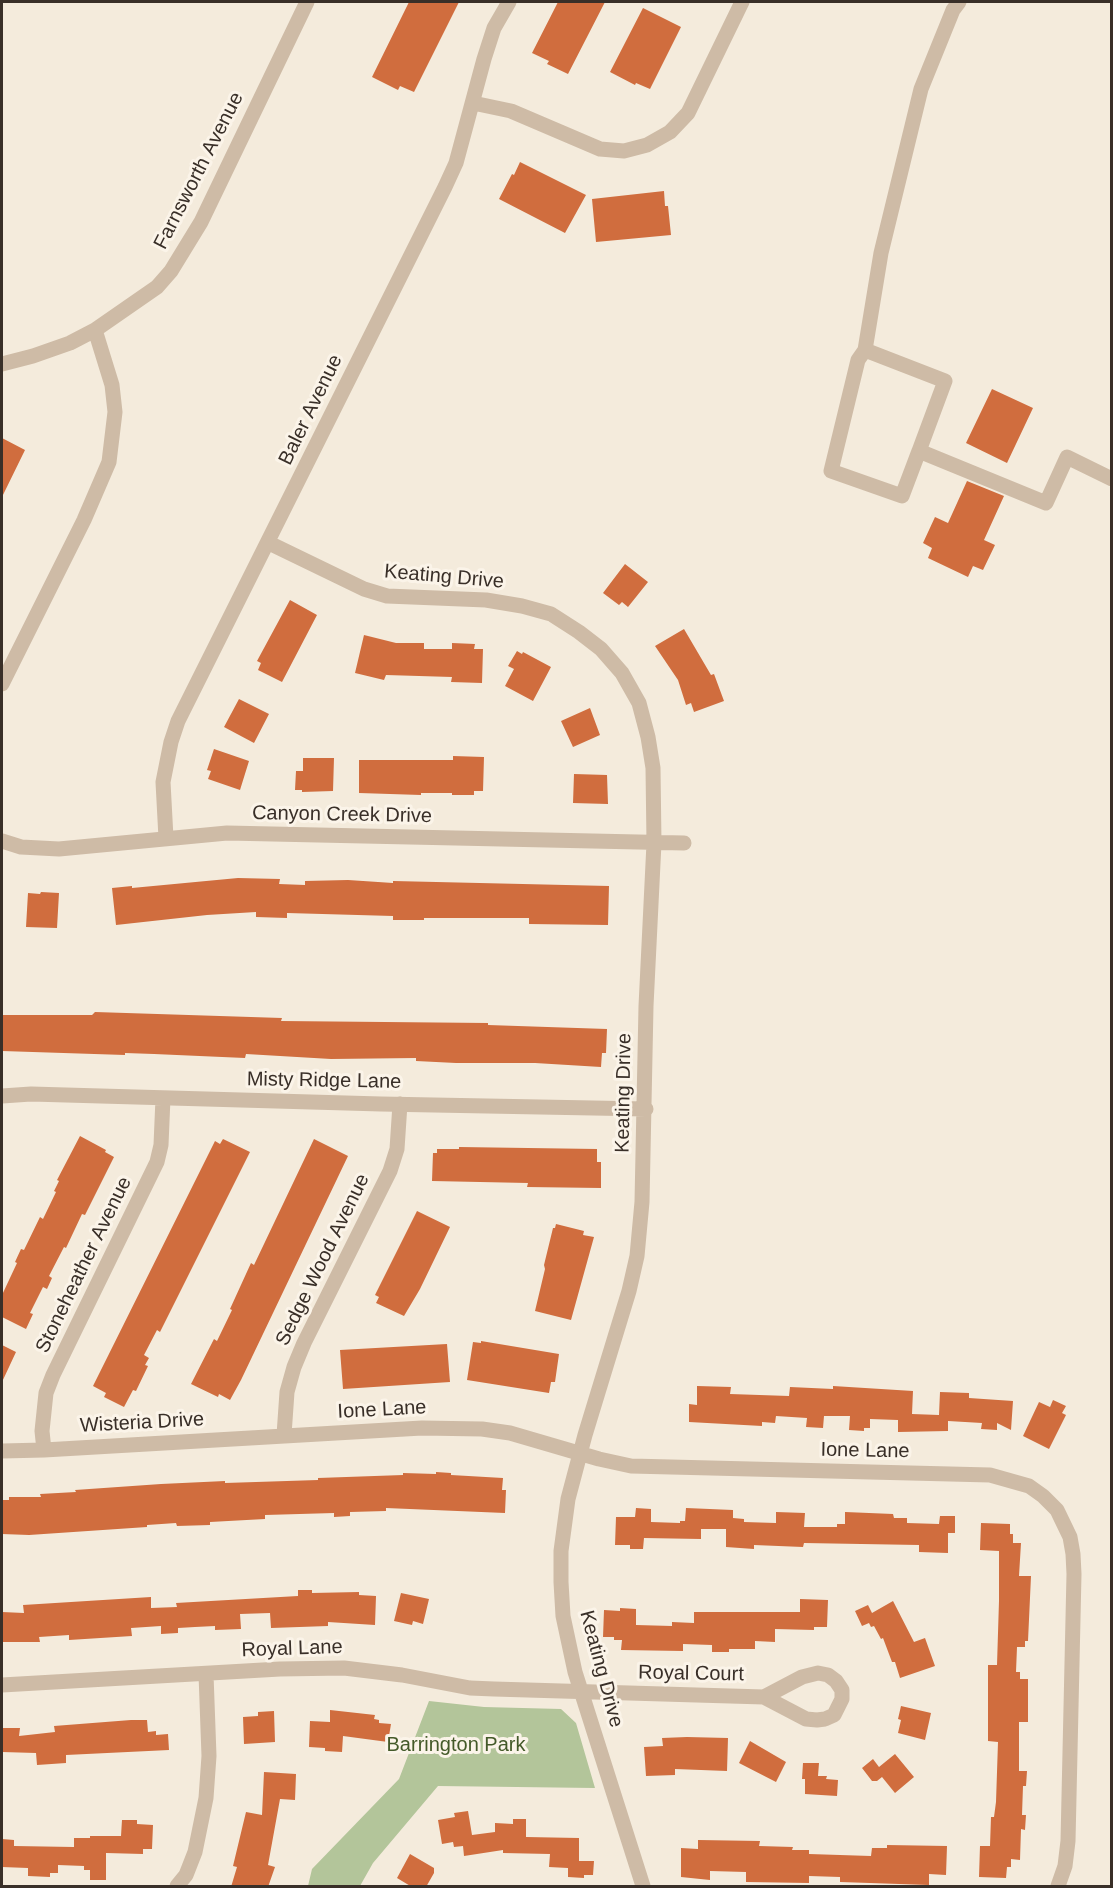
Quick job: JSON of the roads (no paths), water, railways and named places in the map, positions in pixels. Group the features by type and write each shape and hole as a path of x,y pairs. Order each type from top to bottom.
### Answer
{"street":[{"name":"Farnsworth Avenue","path":"2,364 70,343 95,330 157,287 178,261 201,222 307,2"},
{"name":"Baler Avenue","path":"165,838 163,782 178,721 445,187 456,163 494,28 509,2"},
{"path":"472,103 511,111 600,148 624,151 647,146 670,132 687,113 742,2"},
{"path":"865,350 945,381 902,496 831,471 858,360 865,350 881,253 921,89 953,10 959,2"},
{"path":"2,684 84,520 109,462 115,412 112,385 95,330"},
{"path":"919,451 1046,503 1067,457 1112,479"},
{"name":"Keating Drive","path":"269,543 364,589 387,596 486,600 551,614 601,649 622,673 639,703 653,768 654,843 646,1006 646,1109 642,1202 637,1256 629,1291 580,1453 563,1527 561,1582 568,1647 643,1887"},
{"name":"Canyon Creek Drive","path":"2,841 21,847 58,849 227,833 684,843"},
{"name":"Misty Ridge Lane","path":"2,1096 31,1094 646,1109"},
{"name":"Stoneheather Avenue","path":"44,1450 42,1431 46,1393 157,1162 161,1145 163,1098"},
{"name":"Sedge Wood Avenue","path":"284,1435 287,1392 294,1367 390,1171 397,1149 400,1104"},
{"name":"Ione Lane","path":"284,1435 422,1428 482,1429 510,1433 614,1463 650,1467 990,1475 1029,1486 1057,1510 1064,1522 1073,1554 1068,1841 1065,1866 1058,1887"},
{"name":"Wisteria Drive","path":"2,1450 44,1450 284,1435"},
{"name":"Royal Lane","path":"2,1685 289,1668 344,1668 393,1673 470,1688 582,1692"},
{"name":"Royal Court","path":"582,1692 764,1697 806,1719 817,1720 834,1715 843,1699 842,1690 836,1681 828,1675 818,1673 802,1677 764,1697"},
{"path":"177,1887 186,1875 195,1851 206,1797 209,1756 206,1674"}],"park label":[{"name":"Barrington Park","path":"456,1745"}]}
